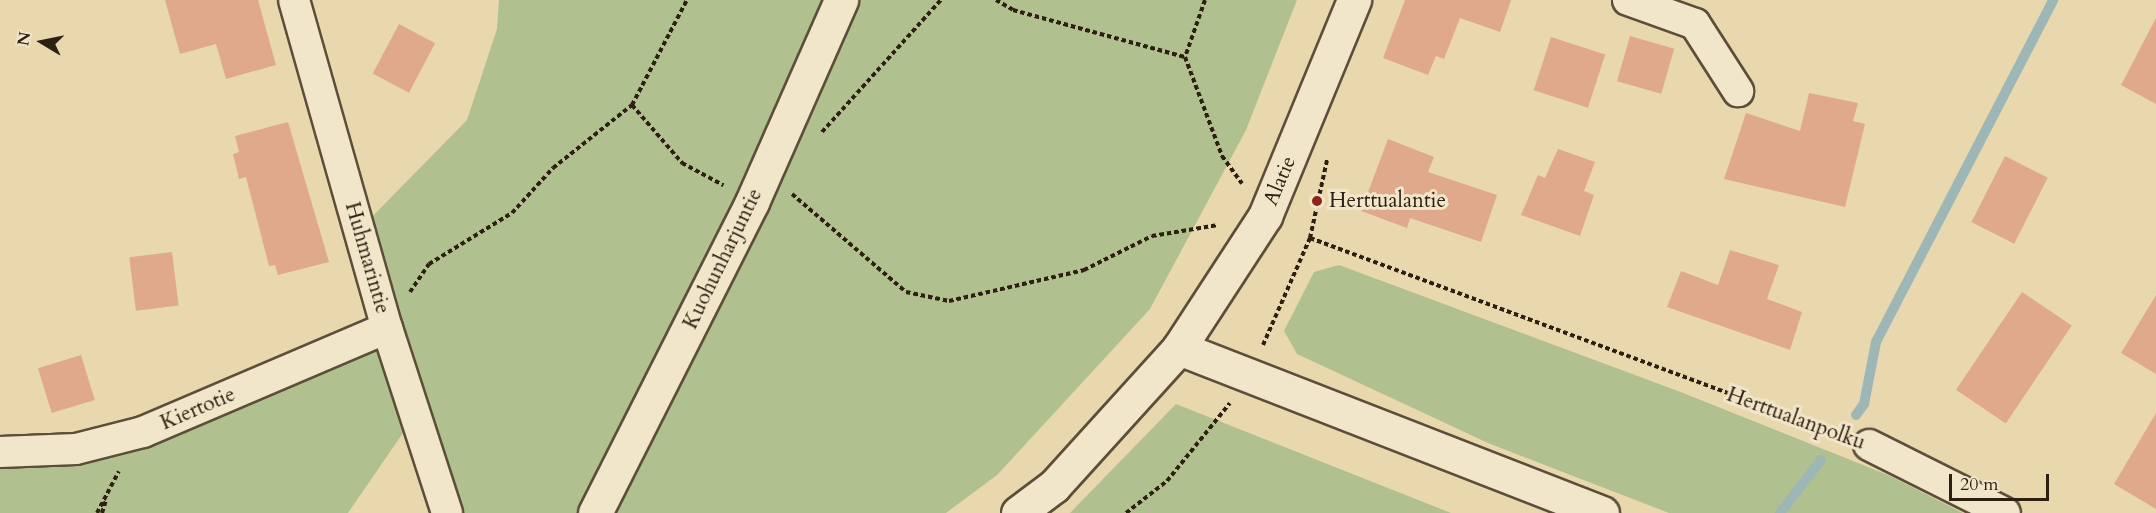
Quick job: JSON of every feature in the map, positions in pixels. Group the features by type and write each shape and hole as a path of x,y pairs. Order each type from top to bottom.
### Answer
{"street":[{"name":"Huhmarintie","path":"294,0 387,328 447,513"},
{"name":"Kuohunharjuntie","path":"595,513 758,188 841,0"},
{"name":"Alatie","path":"1179,348 1265,216 1354,0"},
{"path":"1628,0 1695,24 1737,91"},
{"name":"Kiertotie","path":"0,452 76,449 143,432 387,328"},
{"path":"1018,513 1054,486 1179,348 1602,513"},
{"name":"Herttualanpolku","path":"1869,445 2005,513"}],"path":[{"path":"387,328 429,264 512,213 553,168 632,105 687,0"},
{"path":"818,137 941,0"},
{"path":"996,0 1013,10 1185,57"},
{"path":"632,105 682,163 758,188 906,292 949,301 1084,270 1152,236 1265,216 1222,156 1185,57 1205,0"},
{"path":"1126,513 1204,441 1249,375 1310,238 1330,149"},
{"name":"Herttualanpolku","path":"1310,238 1580,340 1869,445"},
{"path":"102,513 111,485"}],"green space":[{"path":"499,0 1297,0 1246,130 1150,309 997,475 946,513 447,513 416,414 348,513 0,513 0,452 76,449 386,328 359,230 467,120 497,29"},
{"path":"1339,265 1678,391 1888,475 1963,513 1669,513 1488,443 1297,354 1284,331 1314,272"},
{"path":"1176,404 1451,513 1070,513"}],"building":[{"path":"165,0 258,0 276,65 226,79 216,44 180,54"},
{"path":"1405,0 1511,0 1500,32 1460,18 1444,59 1436,56 1428,75 1383,58"},
{"path":"2156,18 2156,104 2121,85"},
{"path":"399,24 435,43 409,93 373,73"},
{"path":"1630,36 1674,49 1661,94 1617,81"},
{"path":"1551,37 1605,55 1588,108 1534,90"},
{"path":"1809,93 1858,103 1853,121 1865,124 1845,207 1724,179 1746,113 1800,131"},
{"path":"288,122 329,262 278,275 275,265 269,266 246,177 239,179 233,154 239,152 235,136"},
{"path":"1388,139 1434,157 1428,172 1497,195 1481,242 1410,218 1407,228 1361,211"},
{"path":"1558,149 1595,162 1584,191 1594,195 1580,236 1521,215 1538,175 1545,178"},
{"path":"2005,156 2048,178 2014,244 1971,222"},
{"path":"1730,250 1779,265 1767,299 1802,312 1790,350 1667,307 1681,271 1718,285"},
{"path":"172,252 179,306 136,311 129,257"},
{"path":"2022,292 2072,326 2006,423 1956,390"},
{"path":"2156,295 2156,374 2121,353"},
{"path":"81,355 95,400 52,413 38,368"},
{"path":"2156,413 2156,509 2114,484"}],"waterway":[{"path":"1856,415 1864,404 1876,342 2053,0"},
{"path":"1780,513 1821,460"}],"place":[{"name":"Herttualantie","path":"1317,201"}]}
